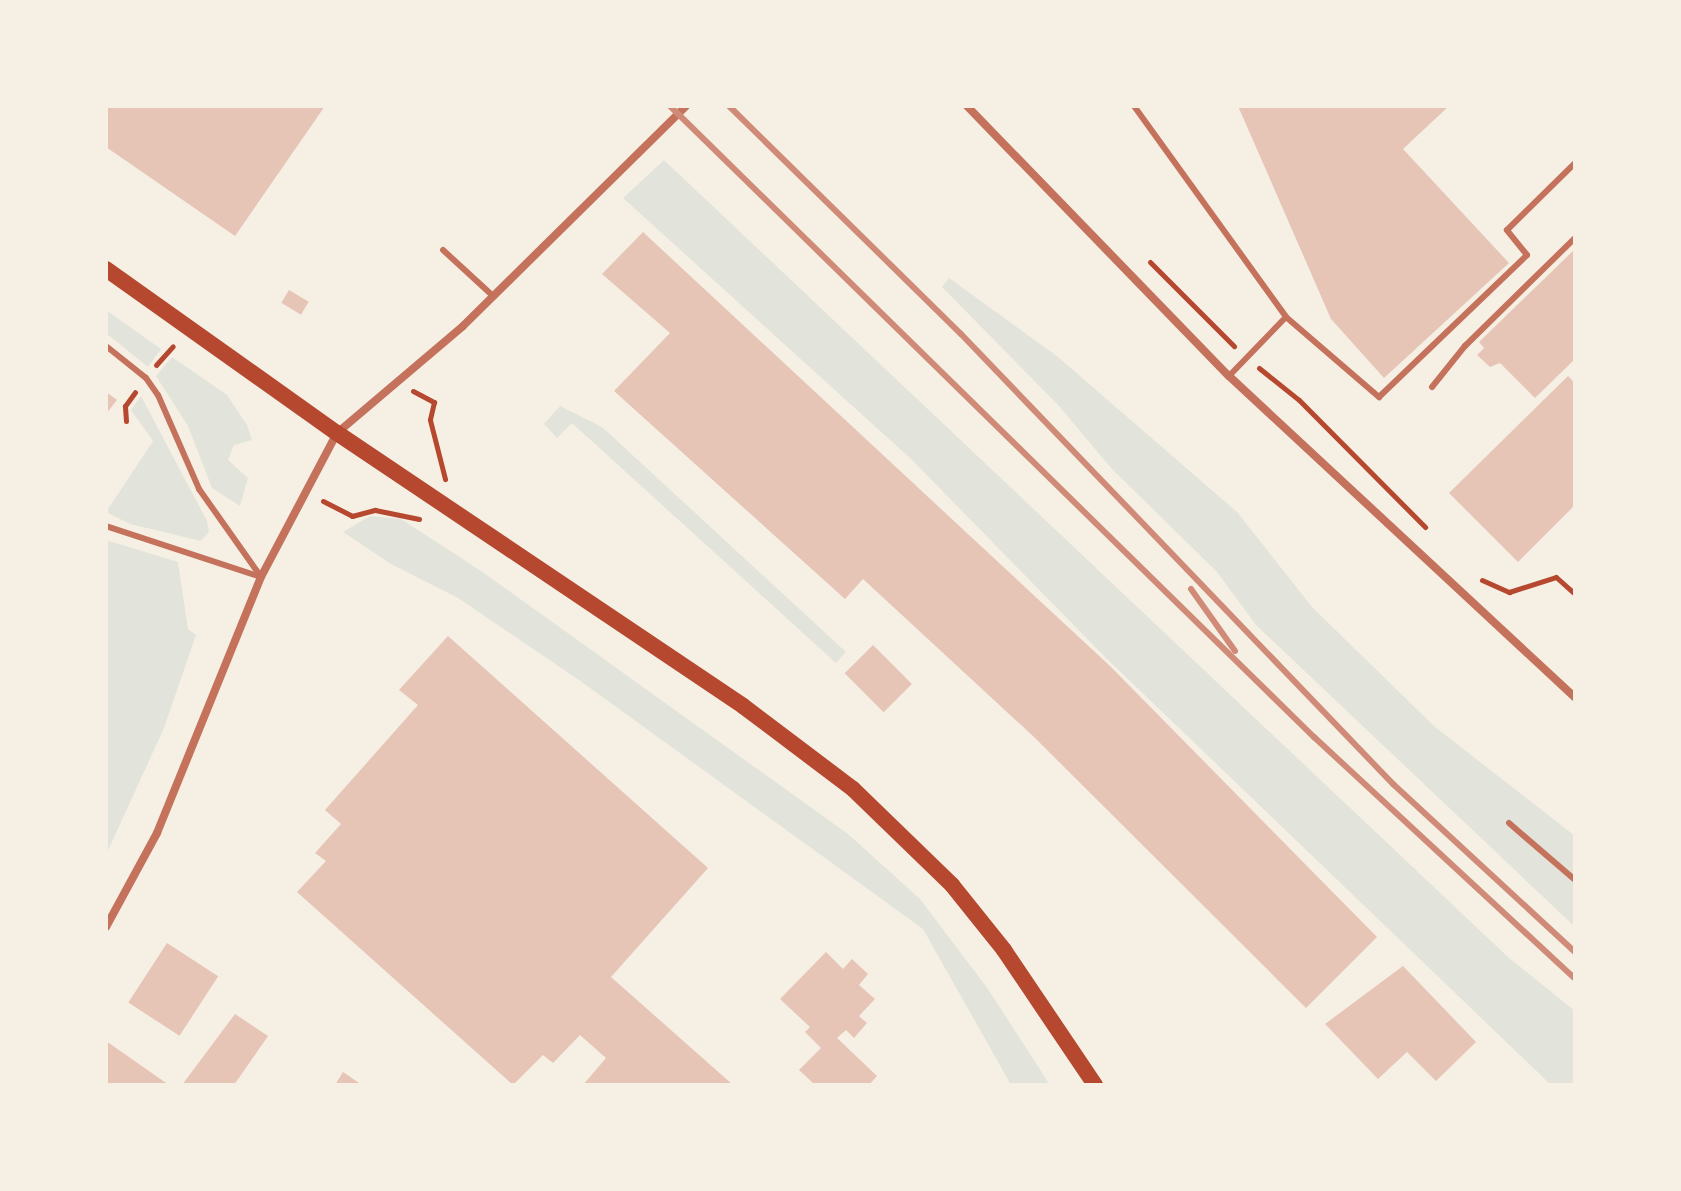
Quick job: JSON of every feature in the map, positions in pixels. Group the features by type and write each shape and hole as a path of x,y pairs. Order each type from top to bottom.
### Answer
{"main road":[{"path":"106,269 337,433 789,738 904,834 1004,950 1095,1085"}],"street":[{"path":"106,927 157,833 261,577 337,433 399,384 493,296 686,106"},
{"path":"967,106 1229,376 1575,697"}],"lane":[{"path":"1134,106 1286,317 1379,397 1527,255 1507,230 1575,163"},
{"path":"1432,387 1465,346 1575,238"},
{"path":"443,250 493,296"},
{"path":"1229,376 1286,317"},
{"path":"106,346 126,360 158,395 199,489 261,577"},
{"path":"106,526 261,577"},
{"path":"1509,823 1575,880"}],"path":[{"path":"1147,259 1246,358 1299,400 1437,539"},
{"path":"305,492 352,516 375,510 418,519 449,509 430,420 434,402 399,384"},
{"path":"126,421 125,406 136,391"},
{"path":"1472,571 1498,590 1556,577 1575,594"}],"shaded area":[{"path":"664,160 1508,957 1575,1011 1575,1085 1551,1085 1105,657 911,459 623,198"},
{"path":"949,278 1058,357 1237,512 1312,607 1435,727 1575,836 1575,927 1256,625 1217,572 1111,468 1059,406 942,287"},
{"path":"106,310 161,349 148,367 106,333"},
{"path":"172,357 227,395 247,425 252,440 234,445 228,460 248,478 240,506 212,488 188,426 156,376"},
{"path":"141,396 207,521 209,532 201,541 130,524 106,512 153,441 131,410"},
{"path":"560,406 602,427 846,652 836,663 572,423 557,438 544,424"},
{"path":"370,516 401,519 481,571 848,834 920,899 988,989 1050,1085 1011,1085 923,929 579,680 458,598 391,564 343,532"},
{"path":"106,540 178,562 188,629 196,635 164,728 106,855"}],"building":[{"path":"106,106 325,106 235,236 106,147"},
{"path":"1238,106 1449,106 1403,149 1509,263 1384,378 1331,319"},
{"path":"643,232 1110,666 1377,937 1306,1008 1033,736 863,579 845,599 614,391 670,333 602,274"},
{"path":"1575,249 1575,359 1535,398 1500,363 1490,367 1477,355 1484,348 1479,342"},
{"path":"289,290 309,302 301,315 281,303"},
{"path":"1568,376 1575,383 1575,505 1518,562 1449,493"},
{"path":"106,392 117,400 106,414"},
{"path":"448,636 708,868 611,977 733,1085 583,1085 606,1058 580,1035 553,1063 543,1055 513,1085 297,892 326,861 315,853 341,824 325,810 418,705 399,690"},
{"path":"873,645 912,684 884,712 845,673"},
{"path":"167,943 218,976 179,1036 128,1003"},
{"path":"826,952 843,969 852,959 868,974 859,985 875,999 859,1016 867,1023 854,1038 846,1030 837,1038 877,1076 869,1085 815,1085 799,1070 821,1048 805,1032 810,1027 780,999"},
{"path":"1403,966 1476,1042 1436,1081 1407,1052 1378,1079 1325,1024"},
{"path":"235,1014 268,1036 234,1085 182,1085"},
{"path":"106,1041 169,1085 106,1085"},
{"path":"343,1072 362,1085 335,1085"}],"railway":[{"path":"670,106 1314,737 1575,979"},
{"path":"729,106 961,334 1393,784 1575,952"},
{"path":"1191,589 1235,651"}]}
